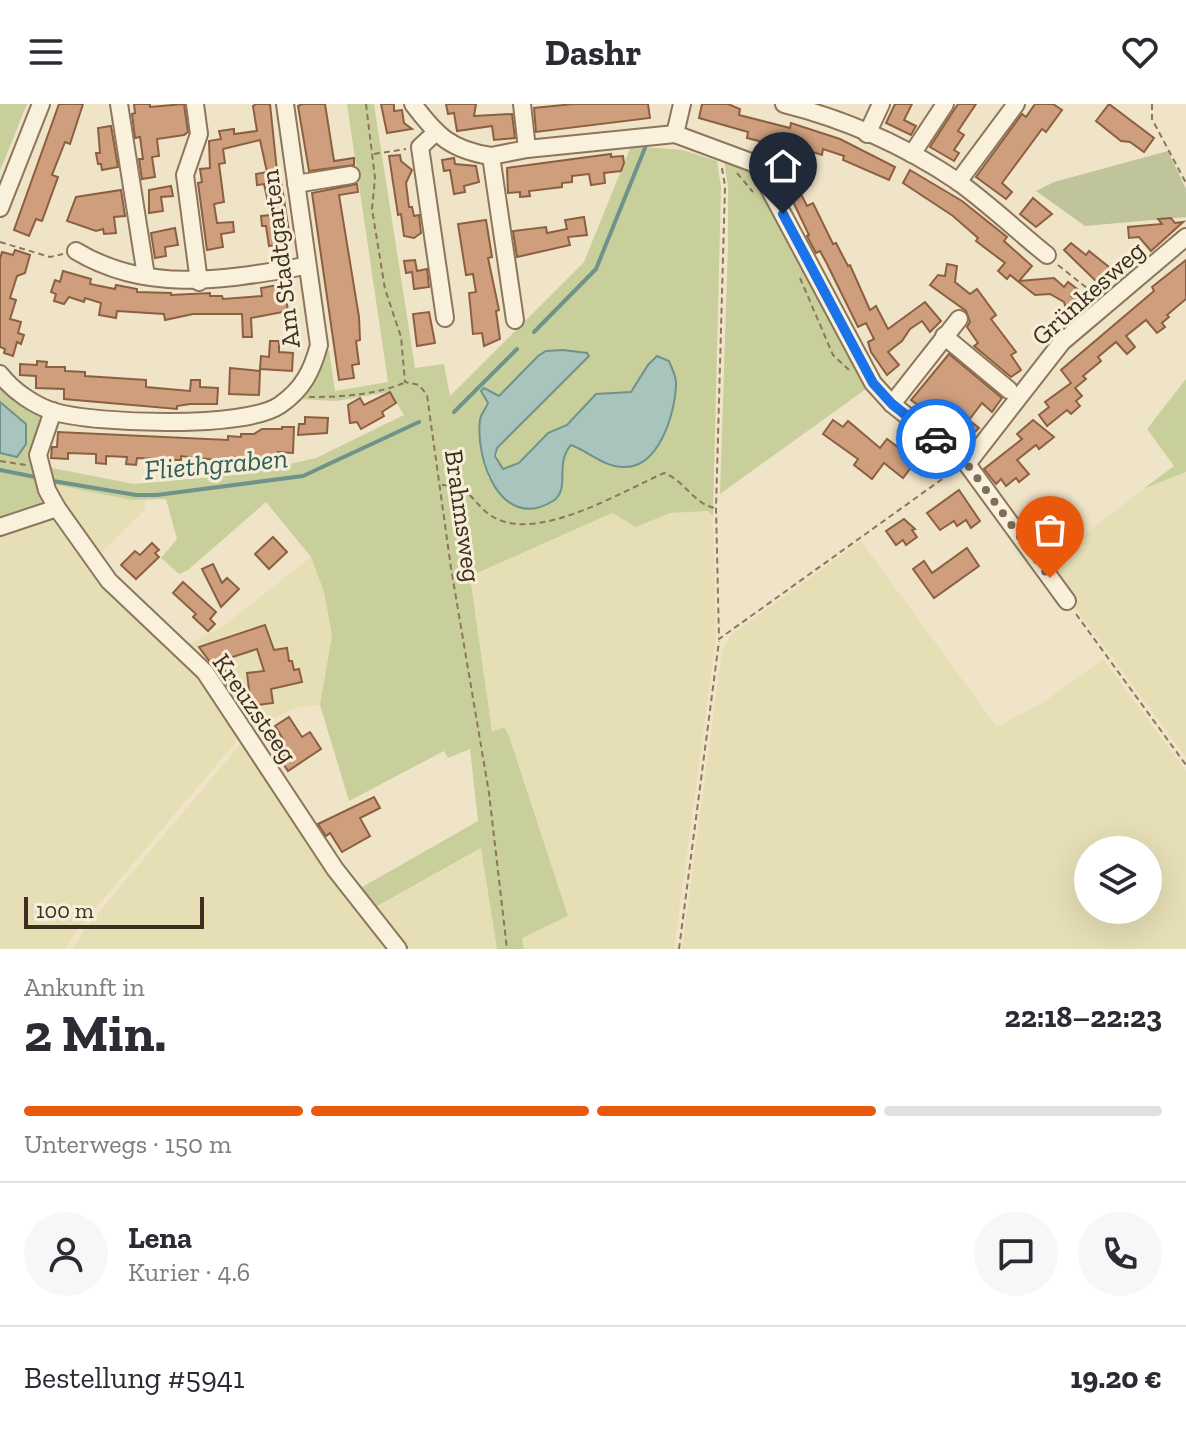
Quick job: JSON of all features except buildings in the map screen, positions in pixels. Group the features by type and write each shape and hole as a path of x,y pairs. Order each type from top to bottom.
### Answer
{"street":[{"path":"0,208 41,104"},
{"path":"119,104 146,276"},
{"path":"195,104 199,134 185,175 199,282"},
{"name":"Am Stadtgarten","path":"0,374 23,396 53,411 97,420 227,420 278,407 293,394 310,376 319,345 285,104"},
{"path":"413,104 435,133 465,152 491,156 527,149 675,134 756,164 868,375 892,404 967,464 1067,601"},
{"path":"522,104 527,149"},
{"path":"675,134 682,104"},
{"path":"784,104 822,109 912,154 958,182 1047,255"},
{"path":"867,134 881,104"},
{"path":"912,154 945,104"},
{"path":"958,182 1016,104"},
{"path":"435,133 420,147 445,318"},
{"path":"491,156 515,320"},
{"path":"296,184 351,175"},
{"name":"Grünkesweg","path":"967,464 1062,342 1186,237"},
{"path":"76,251 99,265 146,276 199,282 306,266"},
{"path":"892,404 959,319"},
{"path":"944,336 1009,390"},
{"path":"38,455 53,411"},
{"name":"Kreuzsteeg","path":"38,455 47,490 57,508 109,581 205,672 335,869 398,949"},
{"path":"0,527 57,508"}],"path":[{"path":"293,394 302,397 340,397 387,390 405,382 401,337 385,289 372,209 374,154 366,104"},
{"path":"1152,104 1152,119 1186,183"},
{"path":"374,154 420,147"},
{"path":"679,949 719,639 716,508 725,186 719,149"},
{"path":"735,171 760,201"},
{"path":"0,242 50,257 76,251"},
{"path":"1047,255 1099,298"},
{"path":"796,270 833,355 846,368 868,375"},
{"name":"Brahmsweg","path":"405,382 419,385 427,395 489,793 507,949"},
{"path":"0,461 26,466 38,455"},
{"path":"719,639 967,464"},
{"path":"440,485 455,485 467,491 494,518 518,527 554,521 664,473 674,477 708,507 716,508"},
{"path":"1067,601 1186,765"}],"shaded area":[{"path":"1186,472 1186,757 1044,566 1143,489"},
{"path":"52,484 145,500 145,510 96,558"},
{"path":"708,511 713,516 716,638 674,949 524,949 522,938 568,916 509,736 492,733 470,575 612,513 636,527 670,513"},
{"path":"56,515 103,586 180,656 212,694 240,737 81,925 65,949 0,949 0,530"},
{"path":"861,541 997,727 1044,702 1103,659 1186,771 1186,949 682,949 722,649 731,635"},
{"path":"311,557 324,592 332,635 320,705 294,708 250,731 186,646 222,627"},
{"path":"243,741 393,949 72,949 84,930"},
{"path":"482,848 497,949 402,949 372,910"}],"green space":[{"path":"0,104 27,104 0,171"},
{"path":"347,104 374,104 415,368 444,364 450,396 584,262 631,146 683,150 717,161 721,187 713,516 708,511 670,513 636,527 612,513 470,576 492,732 504,727 509,736 568,916 522,938 524,949 497,949 481,848 372,909 357,890 478,821 470,749 448,758 444,751 349,801 320,705 332,635 324,592 311,557 266,502 188,570 179,574 161,558 177,539 166,499 132,500 52,484 47,467 134,484 245,474 316,458 404,415 390,392 336,401 298,399 322,354 329,350 335,391 388,382","holes":["546,351 589,356 497,448 498,464 503,469 519,463 548,433 567,425 596,394 631,393 652,359 672,405 659,445 644,460 625,468 604,463 572,445 564,458 561,486 556,499 488,478 482,413 488,403 481,391 485,388 498,396"]},
{"path":"1168,151 1186,189 1186,217 1085,226 1036,191 1054,182"},
{"path":"724,160 757,172 866,389 720,494 728,246 728,187"},
{"path":"1186,379 1186,472 1143,489 1174,466 1147,429"},
{"path":"0,387 43,421 48,501 45,507 0,523"}],"water":[{"path":"546,351 587,353 589,356 497,448 495,456 503,469 519,463 548,433 567,425 596,394 631,392 657,356 669,361 675,376 672,410 663,437 646,459 636,465 616,466 571,445 566,452 558,496 535,508 519,507 506,500 487,471 480,436 481,418 488,403 481,391 484,388 499,396 538,356"},
{"path":"0,402 26,424 26,444 17,457 0,453"}],"waterway":[{"name":"Fliethgraben","path":"534,332 596,269 645,148"},
{"name":"Fliethgraben","path":"454,412 517,349"},
{"name":"Fliethgraben","path":"53,481 136,495 157,495 303,476 419,422"},
{"name":"Fliethgraben","path":"0,470 35,477"}],"way so far":[{"path":"936,439 967,464 1050,578"}],"route":[{"path":"783,214 873,383 892,404 936,439"}]}
